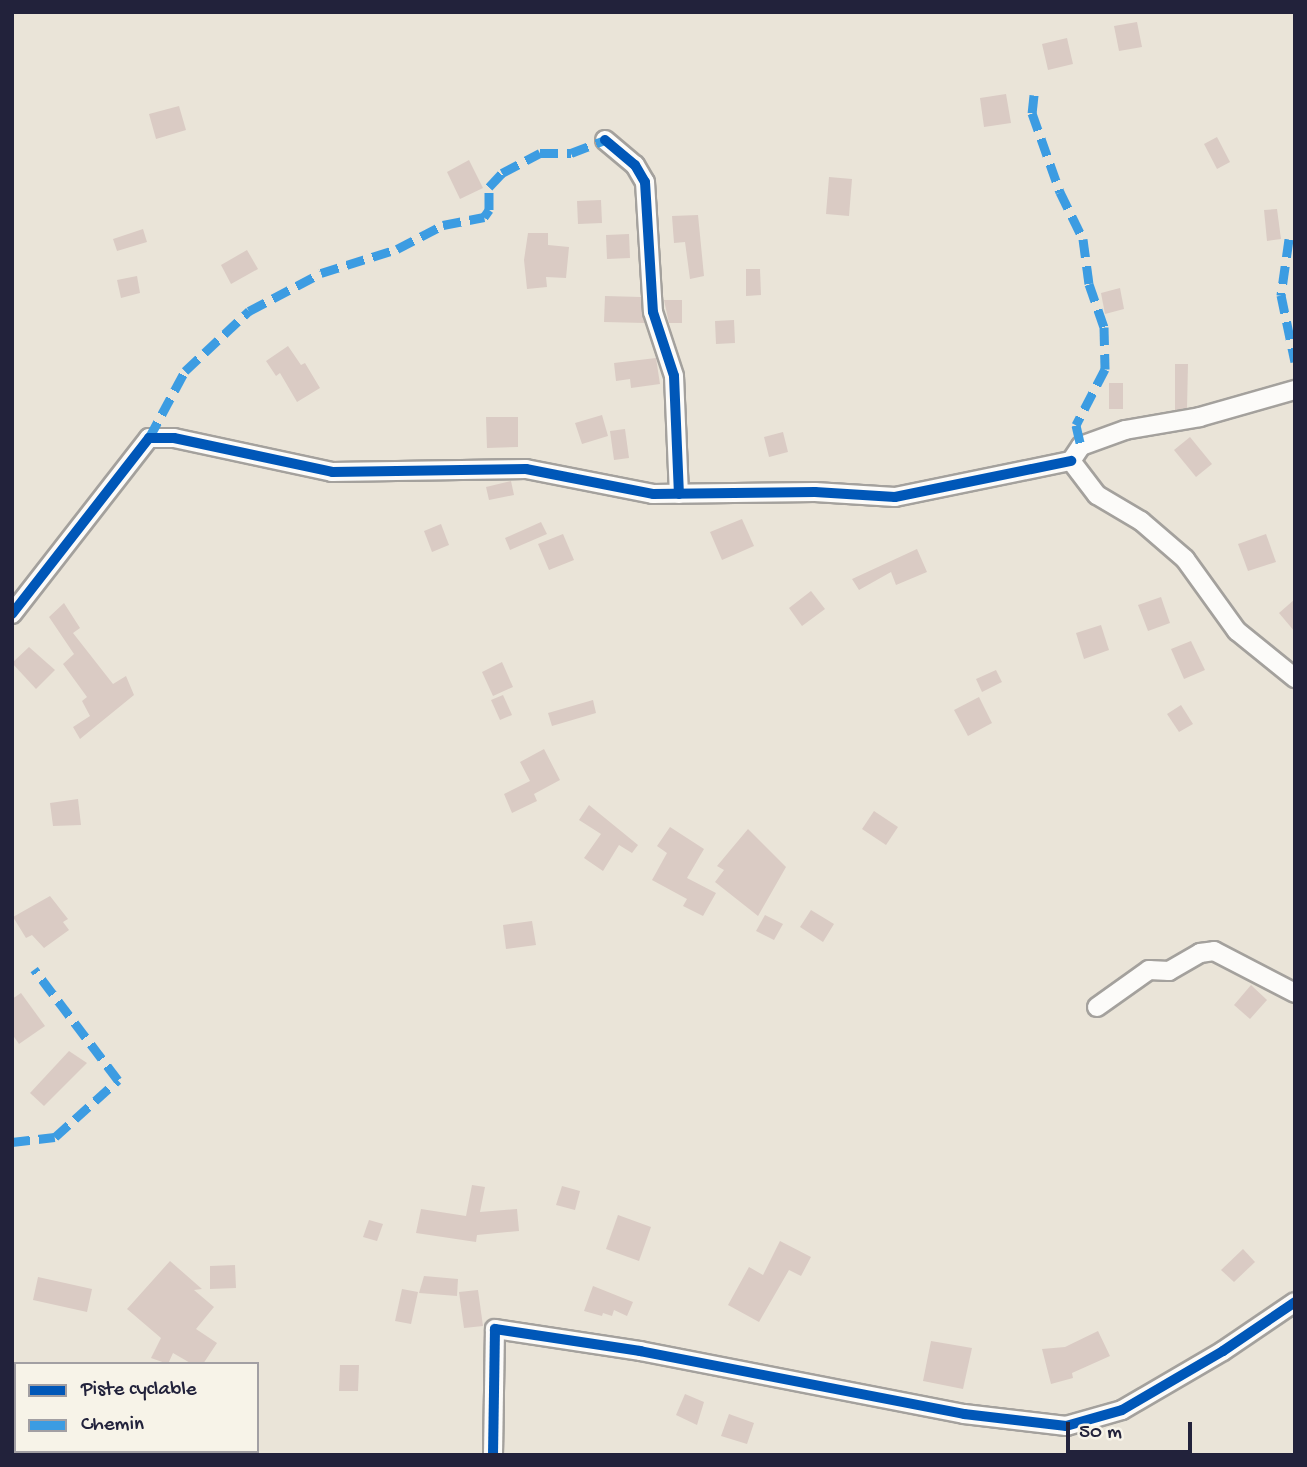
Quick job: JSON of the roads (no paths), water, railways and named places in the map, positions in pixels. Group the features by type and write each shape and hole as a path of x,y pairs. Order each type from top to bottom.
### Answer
{"street":[{"path":"605,140 635,165 645,182 653,312 674,376 679,494"},
{"path":"12,614 149,438 174,438 265,461 332,471 526,469 599,487 679,494 815,492 895,497 1071,461 1080,446 1125,430 1200,417 1295,390"},
{"path":"1071,461 1097,495 1141,521 1185,559 1237,631 1295,678"},
{"path":"1097,1007 1149,970 1169,971 1200,953 1214,951 1295,993"},
{"path":"494,1455 495,1329 640,1351 964,1414 1066,1426 1122,1410 1223,1351 1295,1302"}]}
